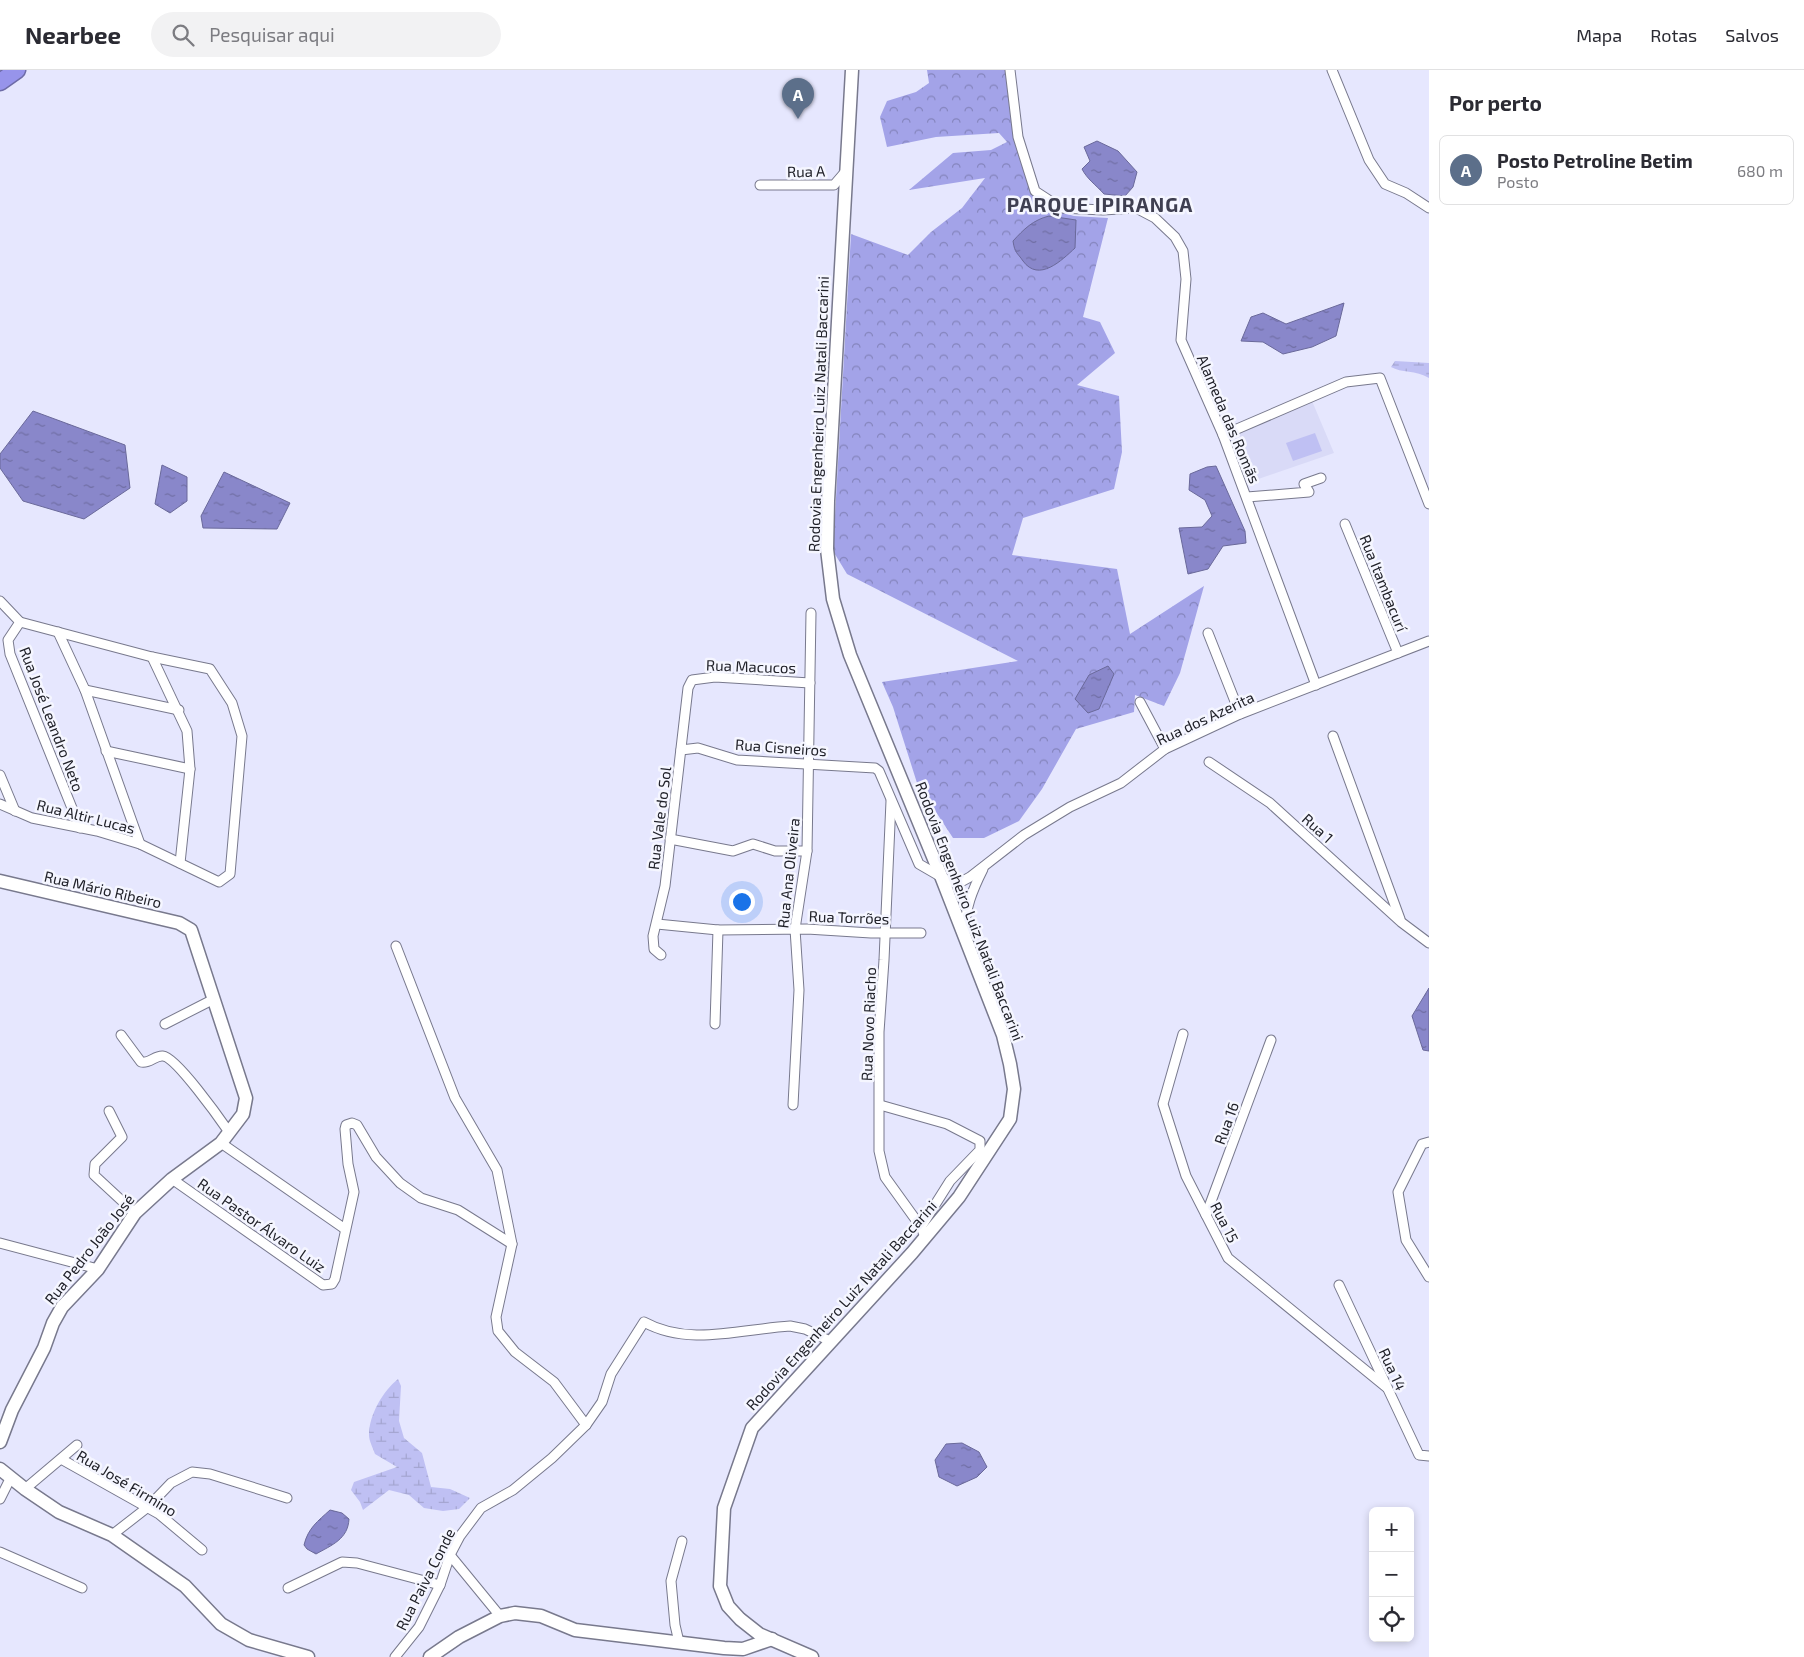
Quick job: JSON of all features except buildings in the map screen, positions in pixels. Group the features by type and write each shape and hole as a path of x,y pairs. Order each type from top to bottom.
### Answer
{"highway":[{"path":"0,82 17,70"}],"main road":[{"name":"Rodovia Engenheiro Luiz Natali Baccarini","path":"812,1657 759,1634 740,1619 728,1606 720,1586 724,1508 752,1428 830,1341 923,1232 959,1197 1010,1118 1014,1090 1003,1035 941,876 850,656 833,599 827,549 828,501 852,70"},
{"name":"Rua Mário Ribeiro","path":"0,881 178,923 191,930 194,936"},
{"name":"Rua Pedro João José","path":"0,1442 12,1410 44,1348 62,1307 98,1269 135,1212 172,1179 221,1143 243,1114 246,1098 194,936"},
{"path":"0,1469 10,1479 59,1512 112,1535 185,1586 222,1624 249,1640 308,1657"},
{"path":"430,1657 459,1637 500,1616 516,1613 541,1616 575,1630 743,1649 772,1639"}],"street":[{"name":"Alameda das Romãs","path":"1010,70 1018,137 1035,192 1060,208 1103,210 1136,208 1156,218 1176,237 1183,251 1186,279 1181,340 1223,435 1316,685"},
{"path":"1332,70 1369,160 1385,184 1406,193 1429,208"},
{"name":"Rua A","path":"760,185 834,184 846,171"},
{"path":"1223,435 1346,382 1380,378 1429,504"},
{"path":"1247,497 1309,492 1304,484 1321,478"},
{"name":"Rua Itambacurí","path":"1345,524 1398,653"},
{"path":"0,601 20,622 152,656 187,731 190,769 180,863"},
{"name":"Rua Ana Oliveira","path":"793,1105 799,990 795,929 807,851 810,763 811,613"},
{"name":"Rua José Leandro Neto","path":"20,622 8,640 10,654 80,828"},
{"path":"58,632 84,690 140,844"},
{"path":"1208,632 1240,714"},
{"name":"Rua dos Azerita","path":"941,876 950,882 959,883 984,867 1024,835 1070,807 1121,783 1165,749 1240,714 1429,641"},
{"name":"Rua Altir Lucas","path":"0,804 32,818 80,828 140,844 219,882 230,874 242,736 232,703 210,669 152,656"},
{"name":"Rua Macucos","path":"692,680 715,677 810,683"},
{"name":"Rua Vale do Sol","path":"661,955 654,950 653,936 657,924 670,839 688,688 692,680"},
{"path":"84,690 178,710"},
{"path":"1140,702 1165,749"},
{"path":"1333,736 1401,922"},
{"name":"Rua Cisneiros","path":"681,750 698,748 737,760 875,768 879,771 891,799"},
{"path":"106,751 190,769"},
{"name":"Rua 1","path":"1209,762 1270,803 1401,922 1429,943"},
{"path":"0,775 15,811"},
{"path":"891,799 919,864 941,876"},
{"name":"Rua Novo Riacho","path":"891,799 886,933 879,1032 879,1151 885,1177 923,1232"},
{"path":"670,839 733,851 753,844 775,851 807,851"},
{"path":"966,939 965,923 972,891 984,867"},
{"name":"Rua Torrões","path":"657,924 718,930 795,929 921,933"},
{"path":"715,1024 718,930"},
{"path":"396,946 455,1098 497,1170 512,1244 496,1317 498,1332 514,1352 554,1382 586,1425"},
{"path":"165,1024 214,999"},
{"path":"122,1034 141,1062 147,1062 160,1056 166,1057 189,1079 229,1132"},
{"name":"Rua 15","path":"1183,1034 1164,1104 1186,1176 1228,1258 1386,1386"},
{"name":"Rua 16","path":"1206,1215 1271,1040"},
{"path":"880,1105 947,1124 980,1141 980,1150 950,1181 923,1232"},
{"path":"109,1111 122,1137 95,1164 94,1175 135,1212"},
{"path":"221,1143 345,1229 354,1192 348,1164 345,1129 346,1125 352,1123 357,1125 376,1156 400,1183 421,1198 458,1210 512,1244"},
{"path":"1429,1142 1422,1144 1398,1192 1406,1240 1429,1277"},
{"name":"Rua Pastor Álvaro Luiz","path":"172,1179 324,1285 332,1284 335,1279 345,1229"},
{"path":"0,1243 98,1269"},
{"name":"Rua 14","path":"1339,1286 1419,1454 1429,1456"},
{"name":"Rua Paiva Conde","path":"395,1657 419,1627 440,1585 450,1555 460,1536 481,1508 513,1490 552,1458 586,1425 602,1402 611,1374 644,1322 655,1328 691,1337 790,1326 805,1329 830,1341"},
{"path":"25,1489 77,1445"},
{"name":"Rua José Firmino","path":"61,1459 148,1507 202,1550"},
{"path":"112,1535 148,1507 171,1483 192,1472 210,1474 287,1498"},
{"path":"0,1499 10,1479"},
{"path":"679,1642 674,1625 671,1581 682,1541"},
{"path":"0,1552 82,1588"},
{"path":"450,1555 500,1616"},
{"path":"288,1588 342,1562 357,1562 440,1585"}],"shaded area":[{"path":"1312,401 1334,453 1244,484 1230,435"}],"green space":[{"path":"927,70 1007,70 1016,140 1025,173 1039,206 1074,216 1108,218 1083,317 1100,322 1115,353 1077,385 1119,396 1122,452 1114,489 1023,518 1012,555 1117,569 1130,634 1204,586 1180,673 1164,706 1135,695 1134,712 1076,729 1042,789 1019,821 984,838 953,838 917,783 893,707 882,682 1018,661 847,574 833,551 851,234 908,255 931,232 962,208 985,178 909,190 953,153 991,150 1007,142 999,133 936,137 887,147 880,117 887,101 916,92 929,83"},
{"path":"1395,361 1429,363 1429,378 1391,367"},
{"path":"1315,433 1322,451 1293,461 1286,443"},
{"path":"398,1379 401,1386 399,1421 404,1438 422,1453 431,1487 450,1489 470,1498 459,1509 443,1511 424,1508 409,1495 389,1490 363,1510 360,1502 351,1490 354,1482 397,1467 375,1454 369,1435 371,1420 378,1404 387,1390"}],"water":[{"path":"1097,141 1118,151 1137,172 1133,187 1125,196 1104,194 1084,173 1082,169 1090,161 1084,147"},
{"path":"1049,216 1076,220 1075,248 1050,267 1036,270 1029,267 1015,251 1013,241 1029,226"},
{"path":"1344,303 1336,336 1312,347 1283,354 1263,342 1241,341 1251,317 1263,313 1286,324"},
{"path":"33,411 125,445 130,488 84,519 23,501 0,468 0,454"},
{"path":"162,465 187,477 187,501 170,513 155,504"},
{"path":"1216,466 1245,531 1246,543 1223,546 1208,569 1188,574 1179,528 1202,527 1212,516 1205,500 1189,490 1190,474 1207,467"},
{"path":"224,472 290,503 277,529 203,528 201,516"},
{"path":"1108,666 1114,674 1099,709 1088,713 1075,699 1089,675"},
{"path":"1429,988 1429,1051 1423,1050 1412,1016"},
{"path":"962,1443 979,1452 987,1467 977,1477 957,1486 939,1477 935,1460 946,1444"},
{"path":"330,1510 342,1513 349,1519 348,1526 346,1532 338,1541 316,1554 304,1545 314,1525"}],"place":[{"name":"Posto Petroline Betim","path":"798,119"}],"district":[{"name":"PARQUE IPIRANGA","path":"1100,204"}]}
